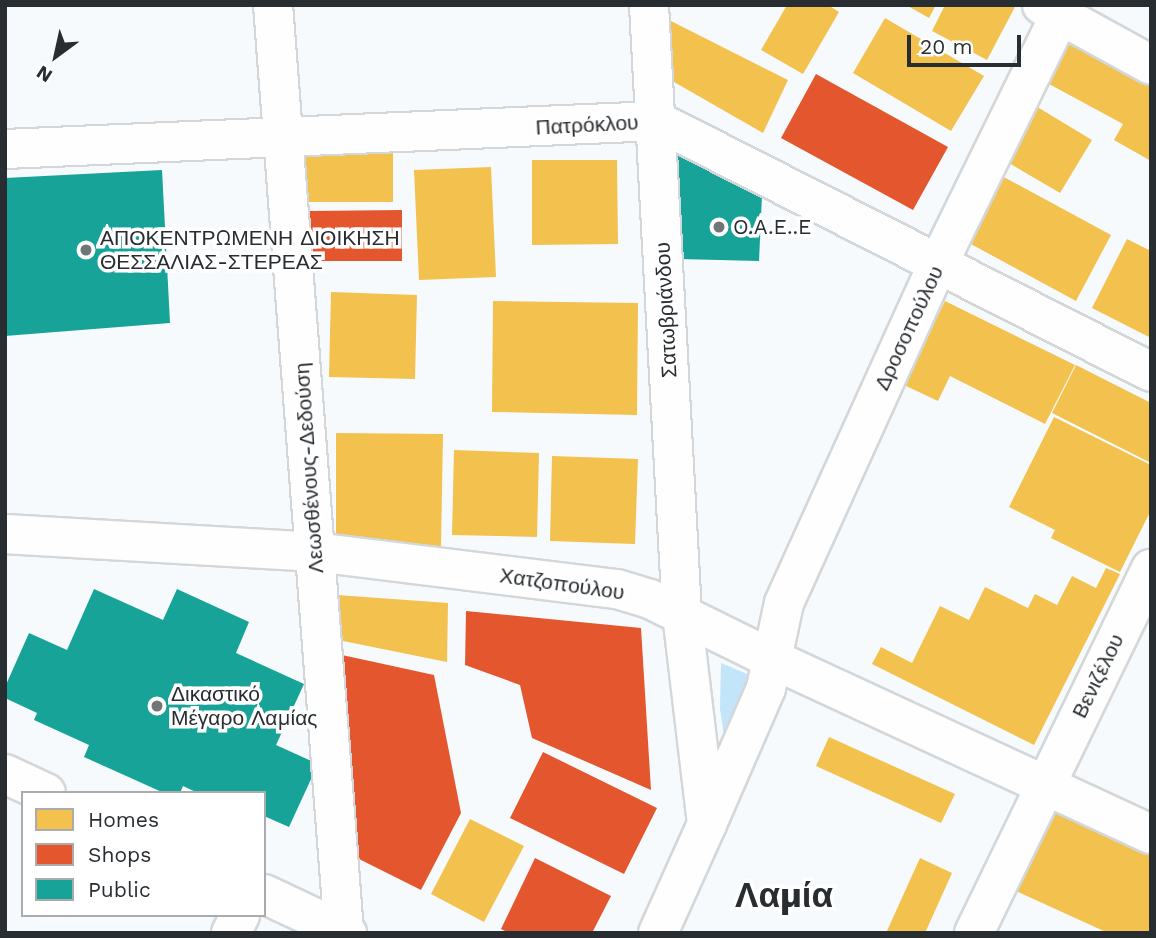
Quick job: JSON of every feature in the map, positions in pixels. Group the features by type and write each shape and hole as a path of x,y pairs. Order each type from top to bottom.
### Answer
{"street":[{"name":"Λεωσθένους-Δεδούση","path":"273,5 346,932"},
{"name":"Σατωβριάνδου","path":"649,5 682,614 707,824"},
{"path":"1056,9 1151,65"},
{"name":"Δροσοπούλου","path":"658,933 766,688 784,603 1056,9"},
{"name":"Πατρόκλου","path":"5,149 657,121 1151,372"},
{"name":"Χατζοπούλου","path":"5,534 315,552 617,589 650,599 772,659 1151,834"},
{"name":"Βενιζέλου","path":"974,933 1044,784 1151,569"},
{"path":"5,774 42,791"},
{"path":"266,895 346,932"},
{"path":"231,933 239,917"}],"shaded area":[{"path":"721,663 752,676 724,736 720,709"}],"building: Homes":[{"path":"787,5 828,5 839,12 803,74 761,50"},
{"path":"906,5 936,5 929,18"},
{"path":"945,5 1016,5 987,60 932,31"},
{"path":"885,18 984,76 951,131 853,73"},
{"path":"669,20 788,80 763,133 674,82"},
{"path":"1065,29 1151,76 1151,161 1114,140 1123,124 1038,78"},
{"path":"1029,102 1092,140 1060,193 997,156"},
{"path":"393,151 393,202 300,202 299,152"},
{"path":"532,160 617,160 618,244 532,245"},
{"path":"491,167 496,277 419,280 414,170"},
{"path":"991,170 1111,235 1076,301 956,236"},
{"path":"1127,239 1151,251 1151,338 1092,308"},
{"path":"331,292 417,295 415,379 329,377"},
{"path":"493,301 638,303 637,415 492,412"},
{"path":"945,301 1075,365 1045,424 950,376 938,401 904,385"},
{"path":"1076,365 1151,403 1151,463 1052,413"},
{"path":"1054,417 1151,465 1151,510 1120,572 1051,538 1055,530 1009,507"},
{"path":"336,433 443,434 441,547 336,545"},
{"path":"454,450 539,453 537,537 452,535"},
{"path":"552,456 638,459 635,544 550,541"},
{"path":"1106,568 1120,574 1034,745 872,664 881,647 912,663 940,606 969,620 985,587 1028,608 1035,594 1057,605 1072,576 1096,588"},
{"path":"337,595 448,603 447,662 338,640"},
{"path":"829,737 955,794 941,823 816,766"},
{"path":"1053,809 1151,855 1151,933 1108,933 1016,891"},
{"path":"470,819 524,846 484,922 431,894"},
{"path":"920,858 952,873 925,933 886,933"}],"building: Shops":[{"path":"816,74 948,147 913,210 781,138"},
{"path":"402,210 402,261 309,261 308,211"},
{"path":"466,611 641,628 651,790 532,738 520,685 465,665"},
{"path":"342,655 434,675 461,813 421,890 353,856"},
{"path":"543,752 657,808 624,874 510,818"},
{"path":"535,858 611,896 592,933 509,933 501,929"}],"building: Public":[{"name":"O.A.E..E","path":"680,153 762,195 759,261 679,259 673,159"},
{"name":"ΑΠΟΚΕΝΤΡΩΜΕΝΗ ΔΙΟΙΚΗΣΗ ΘΕΣΣΑΛΙΑΣ-ΣΤΕΡΕΑΣ","path":"162,170 170,323 5,336 5,178"},
{"name":"Δικαστικό Μέγαρο Λαμίας","path":"94,589 163,620 177,589 249,622 236,653 304,684 276,745 318,764 289,827 266,817 266,791 194,791 183,786 181,791 160,791 84,757 89,745 34,720 37,713 5,698 5,687 29,633 67,650"}],"place":[{"name":"O.A.E..E","path":"719,227"},
{"name":"ΑΠΟΚΕΝΤΡΩΜΕΝΗ ΔΙΟΙΚΗΣΗ ΘΕΣΣΑΛΙΑΣ-ΣΤΕΡΕΑΣ","path":"86,250"},
{"name":"Δικαστικό Μέγαρο Λαμίας","path":"157,706"}],"district":[{"name":"Λαμία","path":"784,895"}]}
